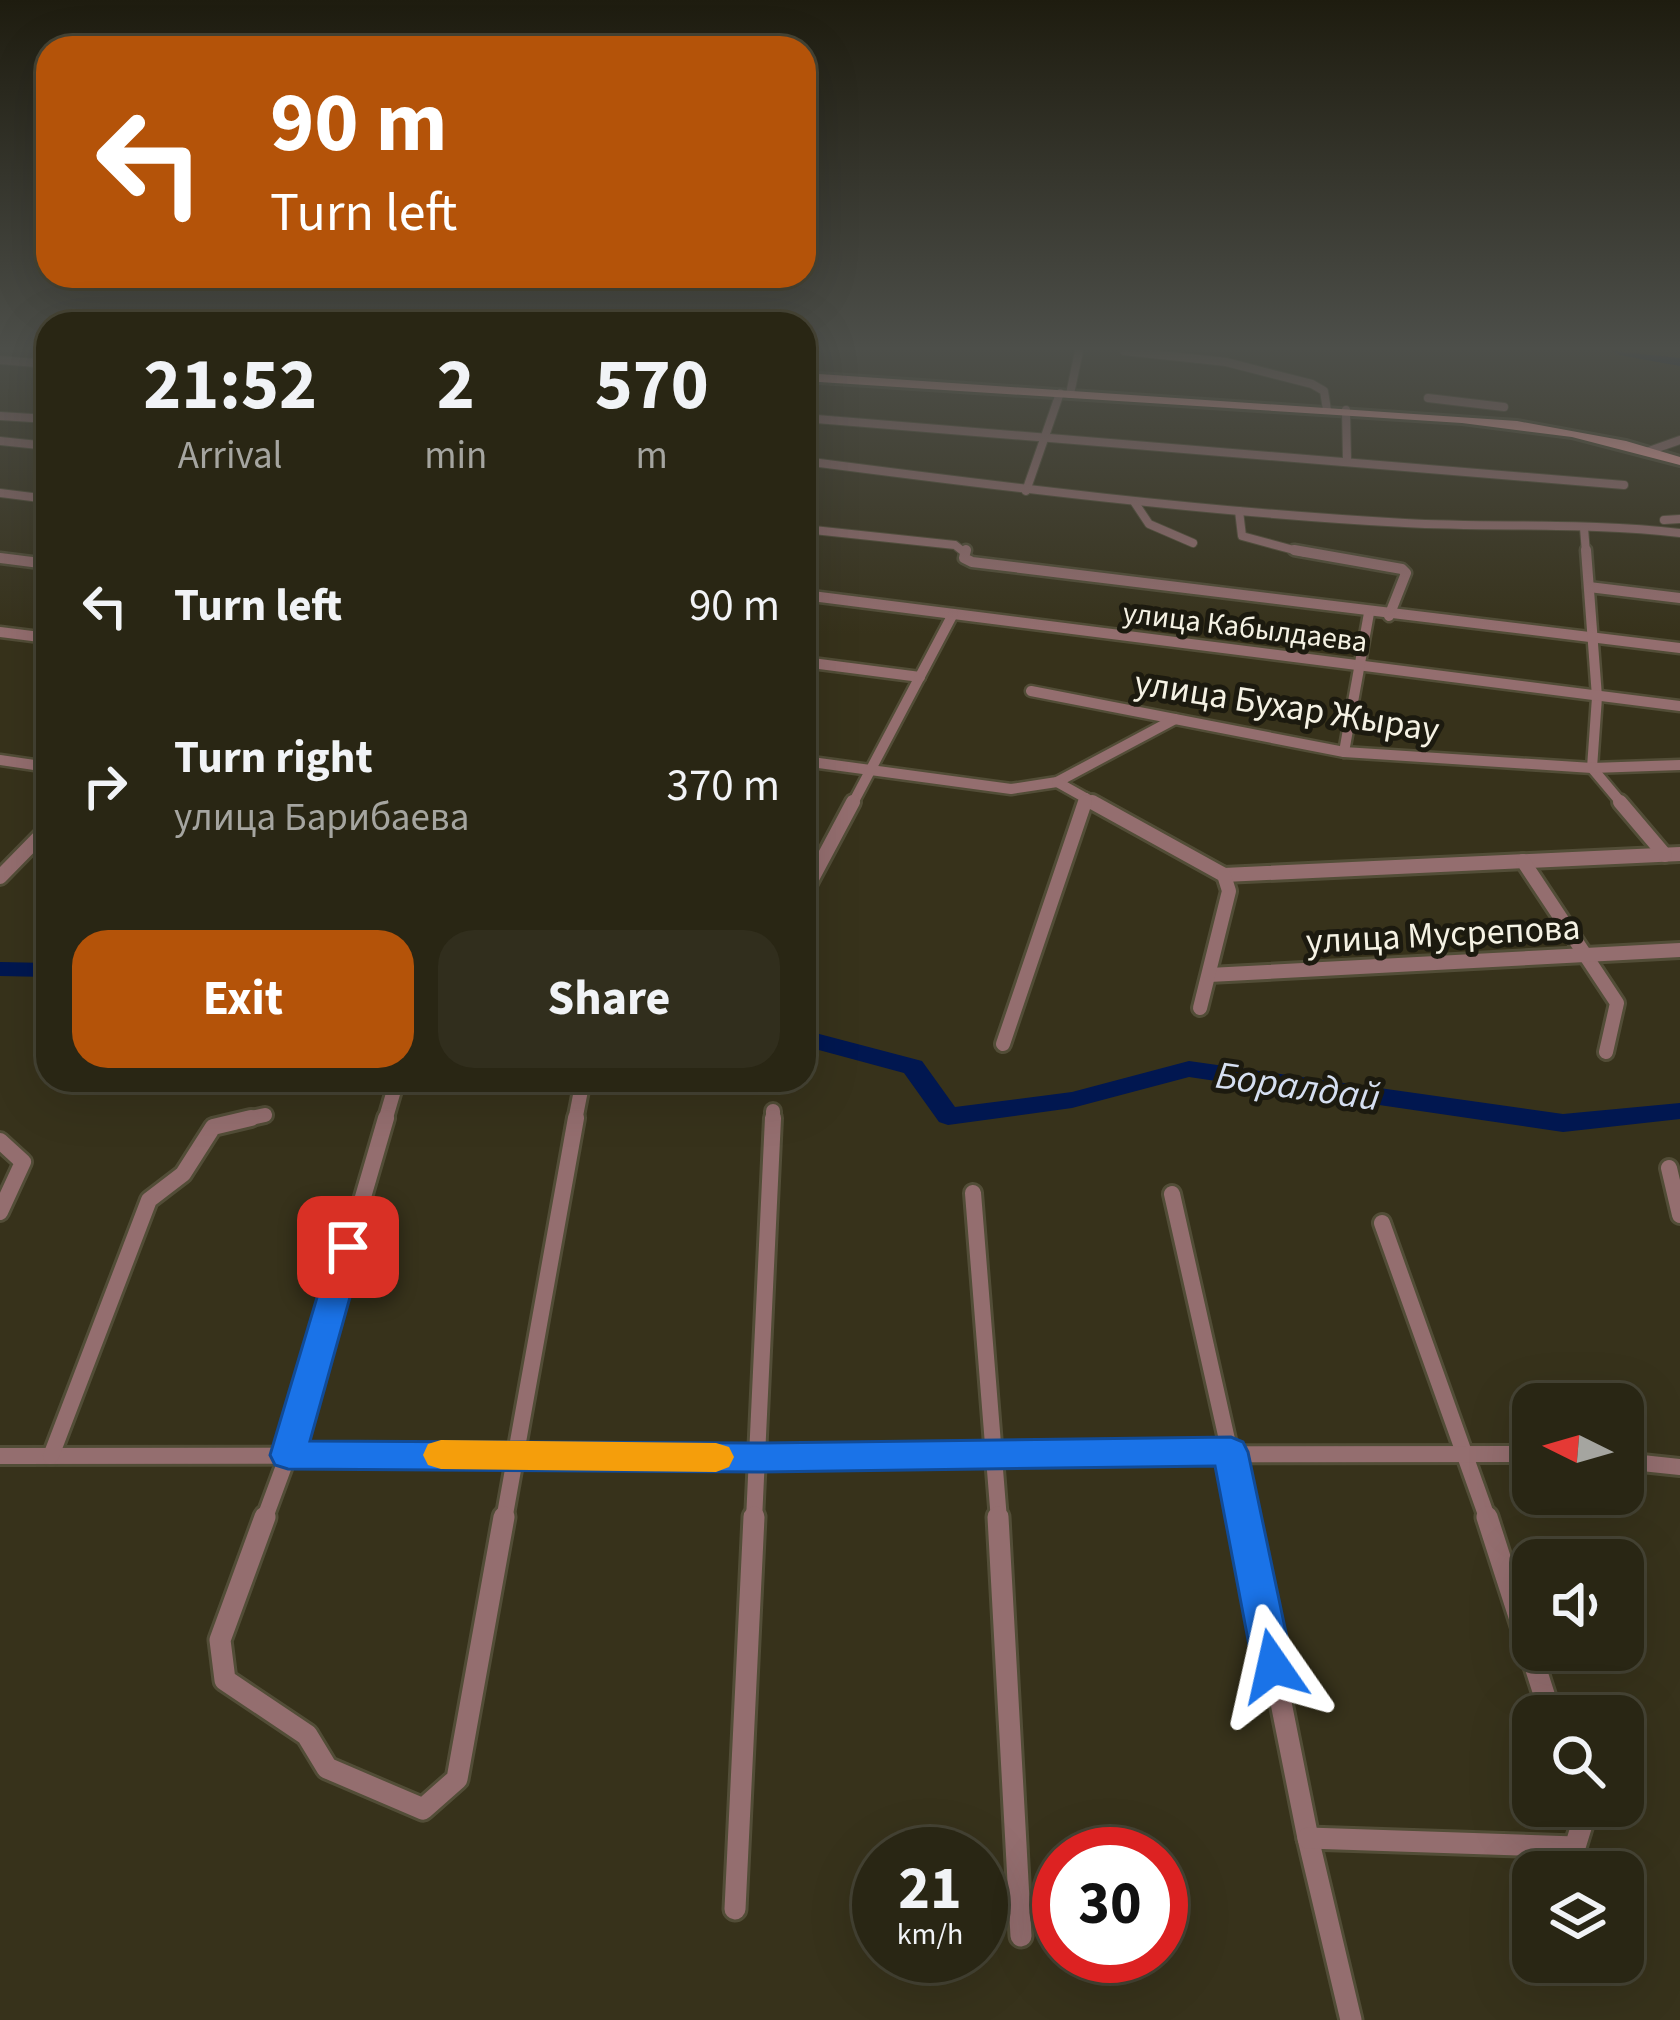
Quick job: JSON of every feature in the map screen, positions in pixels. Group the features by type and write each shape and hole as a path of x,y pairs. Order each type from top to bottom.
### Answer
{"main road":[{"path":"1620,445 1680,461"}],"street":[{"path":"1026,491 1043,445"},
{"path":"1163,445 1624,485"},
{"path":"1347,445 1347,460"},
{"path":"1649,451 1665,445"},
{"path":"816,463 1135,503 1680,533"},
{"path":"0,493 36,498"},
{"path":"1135,503 1153,526 1176,531 1193,543"},
{"path":"1239,511 1242,536 1402,569 1406,573 1389,616"},
{"path":"1664,520 1680,519"},
{"path":"1585,528 1597,697 1592,768 1673,855"},
{"path":"816,530 956,545 966,550 964,558 972,562 1680,648"},
{"path":"0,558 36,562"},
{"path":"1588,587 1680,598"},
{"name":"улица Кабылдаева","path":"816,597 1680,706"},
{"path":"1344,752 1369,613"},
{"path":"816,871 953,614"},
{"path":"0,632 36,636"},
{"path":"816,664 920,677"},
{"name":"улица Бухар Жырау","path":"1031,691 1344,752 1592,768 1680,765"},
{"path":"816,763 1011,789 1057,782 1175,719"},
{"path":"0,760 36,765"},
{"path":"1057,782 1224,875 1673,855"},
{"path":"1003,1043 1086,798"},
{"path":"0,878 36,839"},
{"path":"0,855 16,857"},
{"path":"1523,861 1617,1003 1606,1052"},
{"path":"1200,1008 1229,891 1224,875"},
{"name":"улица Мусрепова","path":"1209,975 1680,950"},
{"path":"394,1092 288,1455 220,1640 225,1680 307,1735 327,1768 423,1809 458,1779 581,1092"},
{"path":"735,1909 773,1111"},
{"path":"51,1456 149,1200 183,1174 213,1127 265,1115"},
{"path":"0,1141 23,1162 0,1212"},
{"path":"1669,1168 1680,1215"},
{"path":"973,1193 994,1452 1021,1936"},
{"path":"1172,1194 1231,1452 1308,1838 1352,2020"},
{"path":"1382,1223 1466,1452 1544,1695"},
{"path":"0,1456 1512,1453"},
{"path":"1644,1464 1680,1468"},
{"path":"1308,1838 1575,1847 1581,1827"}],"waterway":[{"name":"Боралдай","path":"0,969 36,970"},
{"name":"Боралдай","path":"816,1041 913,1067 948,1116 1072,1100 1189,1069 1563,1123 1680,1111"}],"slow traffic":[{"path":"441,1455 716,1457"}],"route":[{"path":"348,1247 288,1455 1231,1452 1273,1666"}]}
